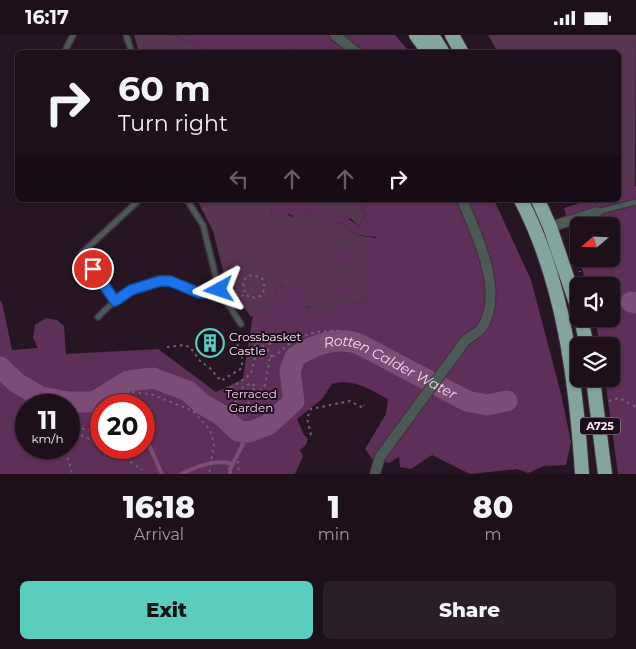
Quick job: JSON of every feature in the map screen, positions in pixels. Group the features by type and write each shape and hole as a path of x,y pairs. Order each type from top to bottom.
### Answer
{"highway":[{"path":"416,35 427,50"},
{"path":"432,35 441,50"},
{"path":"452,35 460,50"},
{"name":"A725","path":"522,202 542,250 559,302 574,382 582,474"},
{"path":"539,202 550,227 570,286"},
{"name":"A725","path":"594,387 605,474"}],"street":[{"path":"335,35 353,50"},
{"path":"375,474 380,457 466,341 480,329 489,312 489,279 482,248 463,202"},
{"path":"550,227 597,212"}],"lane":[{"path":"66,50 73,35"},
{"path":"126,35 131,50"},
{"path":"115,301 82,253 138,202"},
{"path":"188,202 203,225 219,290 241,324"},
{"path":"597,212 636,202"},
{"path":"98,317 115,301 131,290 160,281 170,281 199,293 219,290"}],"path":[{"path":"568,222 580,273"},
{"path":"252,275 262,278 265,288 261,296 251,298 245,294 243,283 246,277 252,275"},
{"path":"229,306 245,294"},
{"path":"253,408 260,399 260,390 265,385 268,361 272,357 290,343 306,335 327,330 343,331"},
{"path":"254,340 259,333 266,333 271,338 268,351"},
{"path":"248,334 268,351 272,357"},
{"path":"253,408 241,408 228,390 251,374 257,347 254,340"},
{"path":"167,347 188,346 220,381 242,368 242,355 237,344"},
{"path":"232,355 239,349"},
{"path":"233,399 235,394 251,383 260,390"},
{"path":"253,408 244,398 256,387"},
{"path":"129,394 131,392 151,394"},
{"path":"155,396 193,411 210,429 214,444 209,474"},
{"path":"605,402 619,398 636,407"},
{"path":"311,435 307,417 311,409 350,401 363,408 364,405"},
{"path":"631,404 636,401"},
{"path":"68,459 72,474"},
{"path":"126,459 142,470"},
{"path":"238,461 239,474"}],"shaded area":[{"path":"134,35 174,35 206,50 138,50"},
{"path":"488,35 636,35 635,188 621,192 621,50 497,50"},
{"path":"198,202 269,202 273,217 284,211 291,217 301,212 312,217 323,202 356,202 366,214 359,226 350,218 331,225 341,223 355,235 376,238 366,246 373,272 370,296 340,307 324,310 309,307 302,303 281,284 272,300 251,317 226,282 213,231"}],"green space":[{"path":"174,35 395,35 408,50 292,50 291,48 290,50 206,50"},
{"path":"636,186 636,474 618,474 606,387 620,387 620,337 598,337 596,327 620,327 620,277 584,277 581,267 620,267 620,217 570,217 570,228 564,208 583,202 621,202 621,191"},
{"path":"269,202 323,202 319,215 312,217 301,212 298,218 284,212 273,217"},
{"name":"Terraced Garden","path":"356,202 495,202 531,280 561,394 571,442 566,465 544,466 528,473 517,469 470,474 432,455 411,469 400,467 399,457 389,463 373,460 365,449 386,414 388,399 361,385 347,382 332,384 322,399 297,419 304,435 308,439 306,445 300,450 303,456 295,474 0,474 0,301 2,302 12,350 38,348 33,338 35,325 46,318 57,320 64,326 66,354 158,349 216,392 243,379 253,315 272,300 281,284 287,289 294,281 306,298 307,307 339,307 355,303 370,296 364,277 373,272 364,257 366,246 377,237 355,235 341,223 331,225 325,222 328,216 339,213 359,226 366,214"},
{"path":"346,249 352,254 352,263 348,266 337,265 333,253"},
{"path":"339,284 345,284 349,291 345,298 339,298 335,294 335,288"}],"waterway":[{"name":"Rotten Calder Water","path":"631,302 636,303"},
{"name":"Rotten Calder Water","path":"0,367 17,383 41,397 69,402 94,402 128,381 153,378 188,391 202,404 220,414 238,431 249,432 268,425 294,401 290,371 295,357 318,345 343,341 359,344 467,401 487,405 507,401"},
{"path":"230,474 230,469 243,444 238,431"},
{"path":"155,458 162,474"},
{"path":"181,474 213,463 233,464"}],"place":[{"name":"Crossbasket Castle","path":"210,343"}],"route":[{"path":"93,269 115,301 123,293 160,281 170,281 192,292 204,294 219,290"}]}
